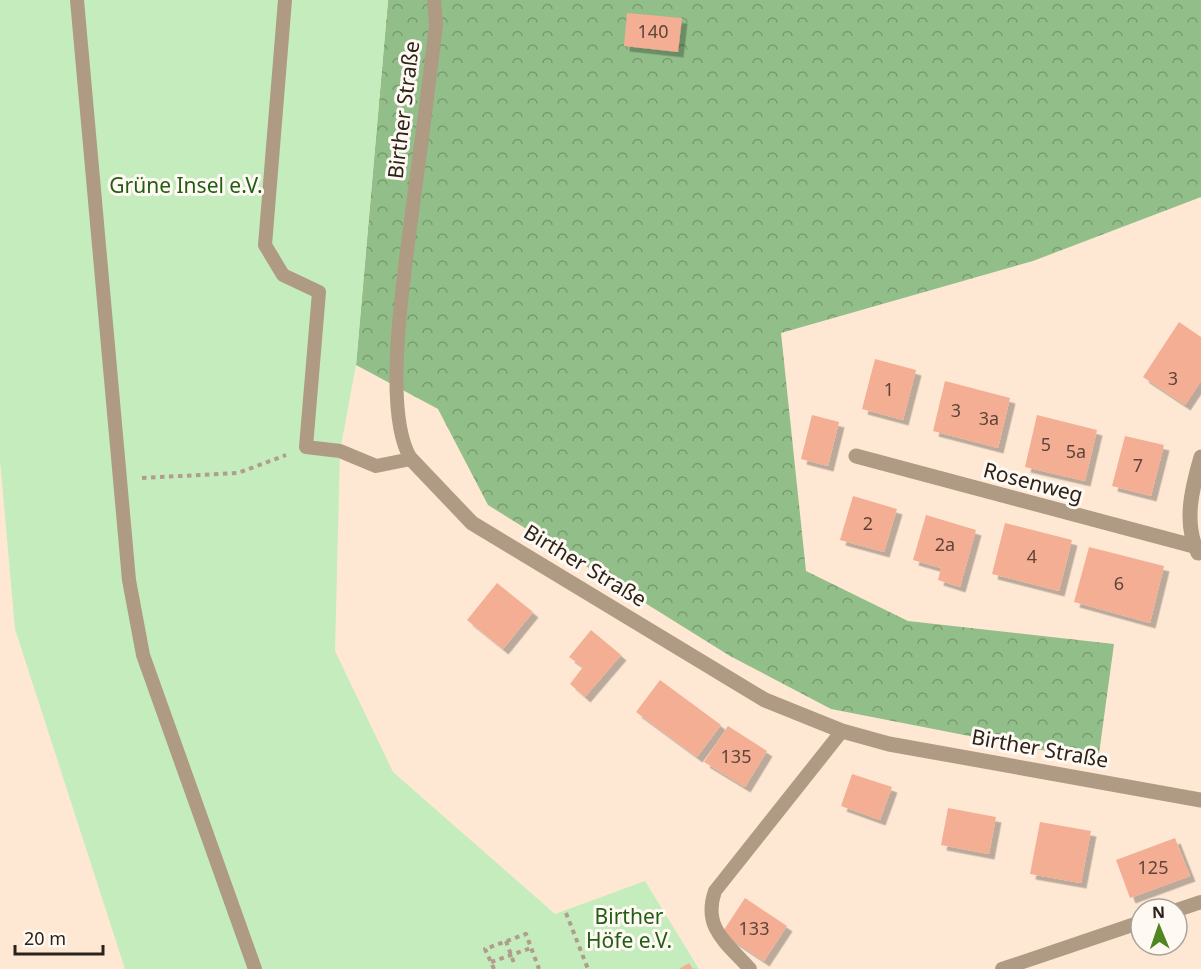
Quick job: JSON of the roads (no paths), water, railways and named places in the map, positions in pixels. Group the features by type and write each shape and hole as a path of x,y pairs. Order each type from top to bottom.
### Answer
{"street":[{"name":"Rosenweg","path":"856,456 1199,551"},
{"path":"1199,551 1191,532 1190,508 1194,479 1201,457"},
{"name":"Birther Straße","path":"411,459 472,523 765,700 842,731 889,744 1201,800"}],"lane":[{"path":"77,0 129,580 143,655 255,969"},
{"path":"285,0 265,245 283,274 319,292 306,447 340,451 376,466 411,459"},
{"name":"Birther Straße","path":"411,459 402,446 397,373 400,311 436,25 434,0"},
{"path":"750,969 713,927 710,905 715,891 842,731"},
{"path":"1002,969 1129,926"}],"park label":[{"name":"Grüne Insel e.V.","path":"186,186"},
{"name":"Birther Höfe e.V.","path":"629,929"}]}
